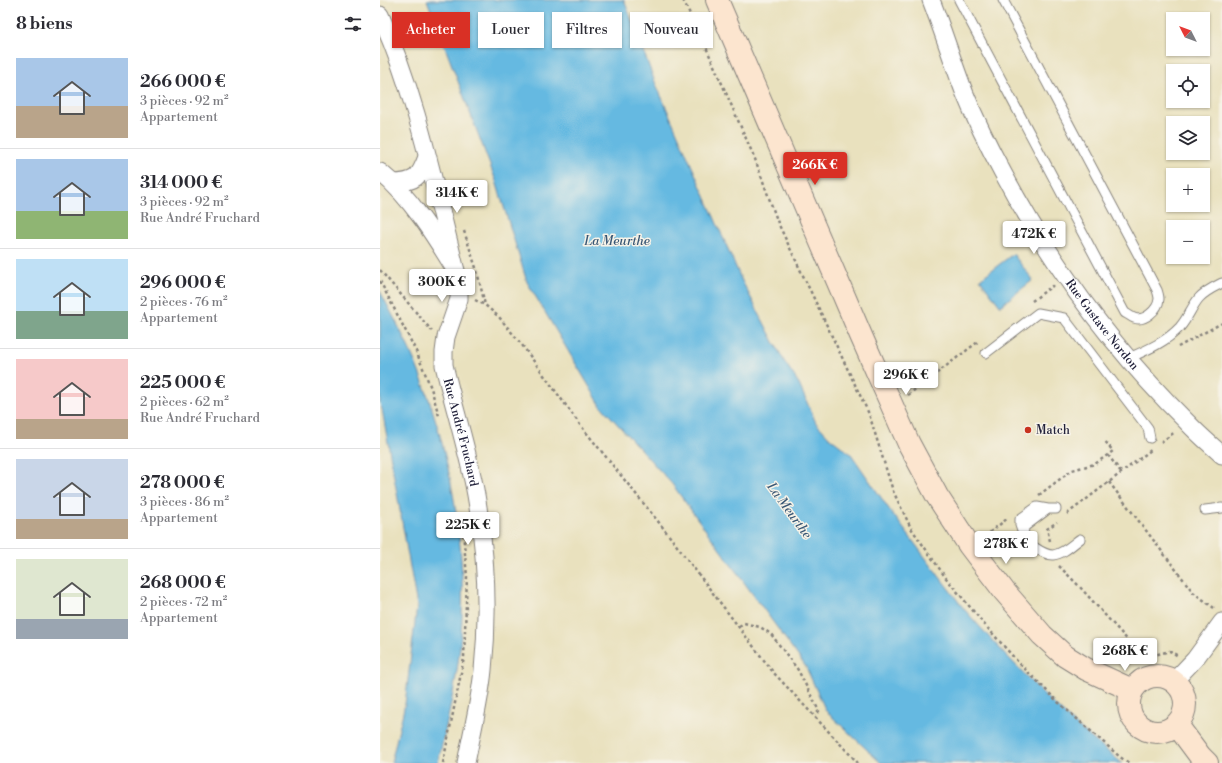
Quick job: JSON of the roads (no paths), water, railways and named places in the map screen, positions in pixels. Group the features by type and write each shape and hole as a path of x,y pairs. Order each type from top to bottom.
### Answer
{"main road":[{"path":"717,0 909,444 937,496 970,547 1004,591 1042,635 1065,656 1086,669 1132,690"},
{"path":"1151,676 1164,676 1174,681 1184,694 1186,702 1185,710 1178,724 1171,729 1159,732 1147,731 1140,727 1130,714 1129,698 1132,690 1137,684 1151,676"},
{"path":"1178,724 1200,756 1208,763"}],"street":[{"name":"Rue Gustave Nordon","path":"931,0 965,94 989,147 1017,199 1045,245 1096,318 1129,358 1186,422 1222,455"},
{"name":"Rue André Fruchard","path":"380,15 394,45 410,94 459,284 459,299 446,337 444,364 470,464 476,497 486,591 483,671 466,763"},
{"path":"393,183 409,182 415,178 422,169 427,156"},
{"name":"Rue André Fruchard","path":"380,172 393,183 436,238 456,270"},
{"path":"1174,681 1189,665 1219,616"}],"lane":[{"path":"959,0 1125,313 1135,319 1145,318 1151,314 1157,306 1159,298 1157,290 1002,0"},
{"path":"1129,358 1152,348 1178,329 1188,318 1198,299 1209,290 1222,283"},
{"path":"986,352 1038,313 1064,318 1148,428 1150,438"},
{"path":"1052,509 1024,528 1024,534 1031,544 1045,554 1053,555 1064,551 1080,539"},
{"path":"1205,510 1221,509"}],"water":[{"name":"La Meurthe","path":"427,0 624,0 630,16 630,48 642,48 655,82 742,281 784,361 798,382 816,423 830,438 851,454 889,509 939,576 964,609 989,637 1048,699 1079,728 1122,763 881,763 826,711 806,667 672,484 601,406 527,282 496,181 445,48 470,48 470,12 432,12"},
{"path":"1013,254 1033,280 1000,306 980,279"},
{"path":"380,291 415,362 438,427 453,496 458,531 462,566 460,651 455,683 438,763 391,763 405,704 417,606 380,404"}],"place":[{"name":"Match","path":"1028,430"}]}
